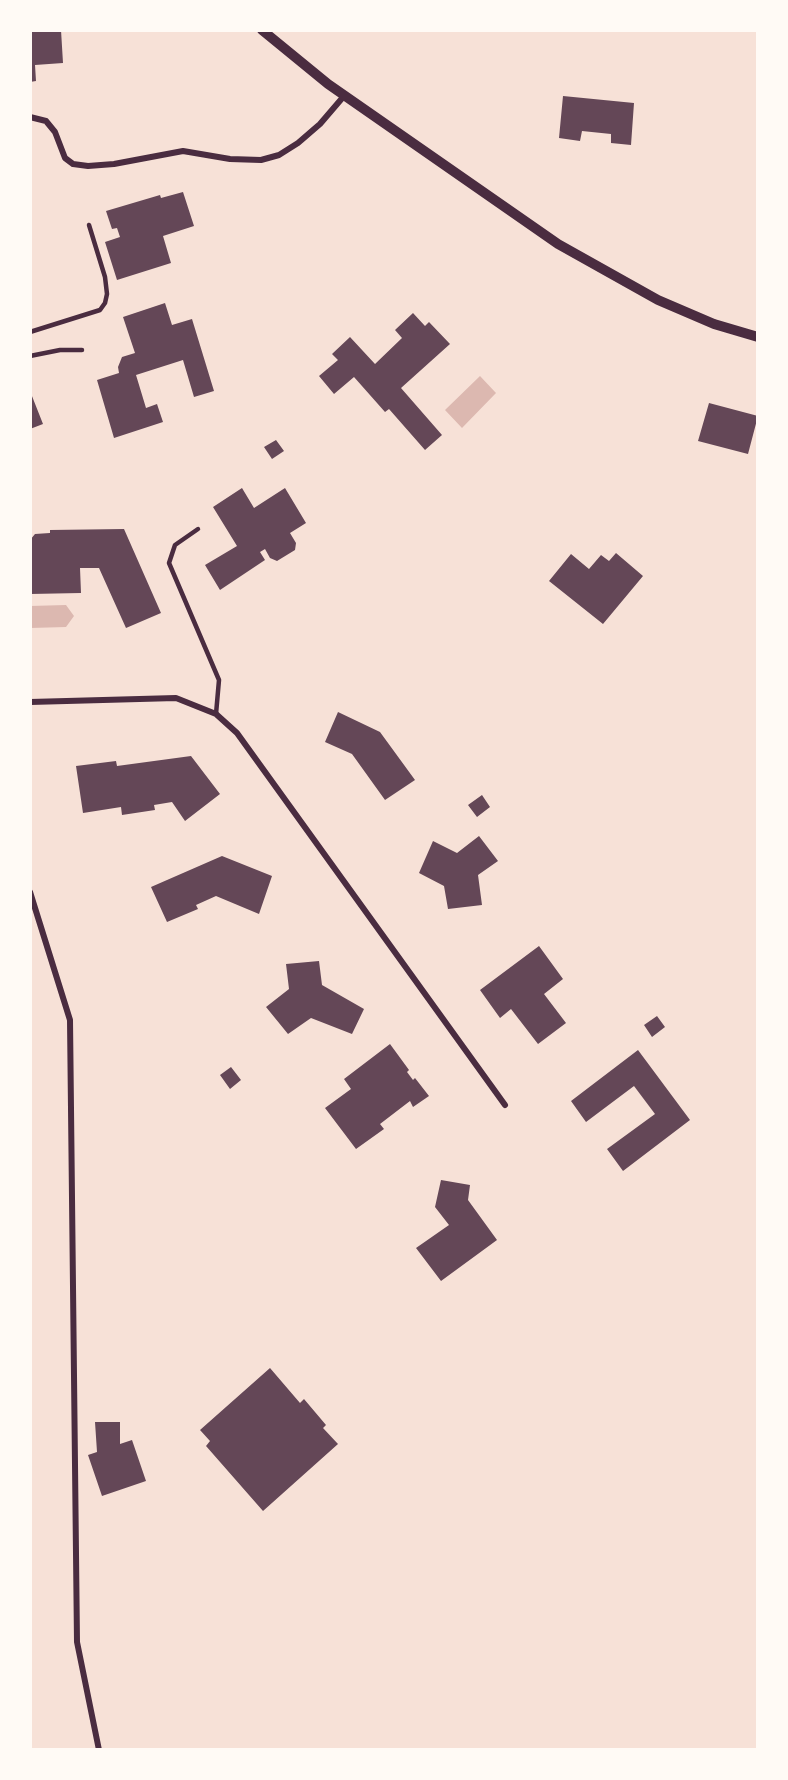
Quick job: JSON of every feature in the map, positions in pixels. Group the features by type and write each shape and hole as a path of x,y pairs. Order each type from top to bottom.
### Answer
{"street":[{"path":"263,30 344,96 558,244 657,300 714,324 758,337"},
{"path":"30,117 46,121 55,132 65,158 73,164 88,166 114,164 183,150 230,159 261,160 279,155 298,143 320,124 344,96"},
{"path":"30,702 176,698 216,714 237,733 506,1105"},
{"path":"30,892 70,1020 76,1642 99,1750"}],"lane":[{"path":"30,332 100,310 105,303 107,294 105,277 89,225"},
{"path":"30,356 60,350 82,350"},
{"path":"198,530 175,545 170,563 219,680 216,714"}],"shaded area":[{"path":"480,376 496,393 462,428 445,410"},
{"path":"66,605 74,616 66,627 30,628 30,606"}],"building":[{"path":"30,30 61,30 63,63 35,65 36,81 30,82"},
{"path":"563,96 634,103 631,145 611,143 611,134 582,131 580,141 559,138"},
{"path":"183,192 194,226 163,236 171,263 117,280 105,242 120,237 117,228 112,229 106,211 160,195 161,198"},
{"path":"165,303 172,325 192,319 214,391 194,397 183,360 136,375 146,408 157,404 163,422 114,438 97,380 119,373 118,367 122,357 135,353 123,317"},
{"path":"413,313 425,326 429,322 450,344 401,388 442,435 425,450 389,409 385,412 354,377 334,394 319,376 338,360 332,354 350,337 375,364 402,338 395,330"},
{"path":"30,391 43,424 30,429"},
{"path":"709,403 758,416 748,454 698,441"},
{"path":"276,440 284,451 272,459 264,447"},
{"path":"242,488 254,508 285,488 306,523 290,533 296,543 295,550 277,561 270,558 265,549 260,552 265,560 220,590 205,565 237,546 213,507"},
{"path":"124,529 161,613 126,628 99,568 80,568 81,593 30,594 30,540 35,534 50,533 50,530"},
{"path":"616,553 643,576 603,624 549,581 571,554 589,569 601,555 609,561"},
{"path":"338,712 380,732 415,780 385,800 352,754 325,742"},
{"path":"191,756 220,794 185,821 172,802 154,805 155,810 122,815 121,807 83,813 76,766 116,761 117,766"},
{"path":"482,795 490,807 477,817 468,805"},
{"path":"479,836 498,861 478,875 482,905 448,909 444,886 419,873 433,841 457,853"},
{"path":"222,856 272,876 259,914 216,896 196,905 198,909 167,922 151,887"},
{"path":"539,946 563,979 544,994 566,1023 538,1044 511,1009 500,1018 480,990"},
{"path":"319,961 322,985 364,1009 352,1034 311,1018 288,1034 266,1007 289,989 286,964"},
{"path":"657,1016 665,1027 652,1037 644,1025"},
{"path":"390,1044 409,1070 407,1072 413,1080 415,1078 429,1096 413,1107 410,1101 380,1124 384,1129 356,1149 325,1108 351,1089 344,1079"},
{"path":"638,1050 690,1120 623,1171 607,1149 655,1114 634,1086 586,1122 571,1101"},
{"path":"231,1067 241,1080 230,1089 220,1075"},
{"path":"441,1180 470,1185 468,1200 497,1240 441,1281 416,1248 449,1225 435,1207"},
{"path":"270,1368 300,1403 304,1399 326,1425 323,1428 338,1444 263,1511 206,1446 210,1441 200,1430"},
{"path":"95,1422 120,1422 120,1444 132,1440 146,1481 102,1496 88,1455 97,1452"}]}
